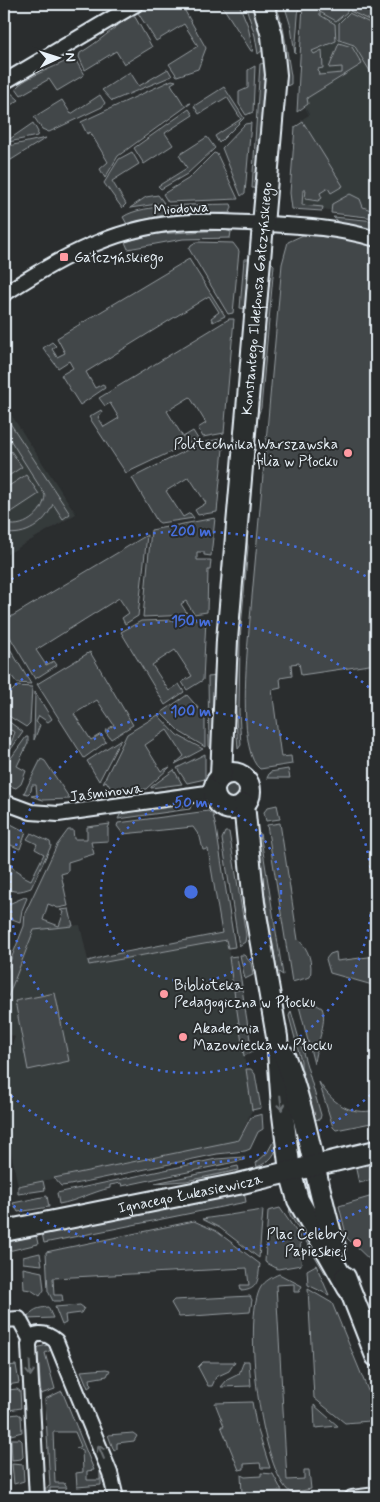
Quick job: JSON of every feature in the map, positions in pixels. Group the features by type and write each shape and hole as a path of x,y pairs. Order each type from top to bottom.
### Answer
{"street":[{"path":"4,82 118,8 136,4"},
{"name":"Konstantego Ildefonsa Gałczyńskiego","path":"254,903 224,788 234,756 226,685 227,640 276,75 272,36 263,4"},
{"name":"Miodowa","path":"4,294 72,253 119,234 155,225 191,222 264,224 338,230 376,239"},
{"name":"Konstantego Ildefonsa Gałczyńskiego","path":"224,788 247,782 250,790 244,804 254,903 277,1037 285,1134 295,1193 348,1288"},
{"path":"224,788 234,809 244,804"},
{"name":"Jaśminowa","path":"4,802 31,812 58,814 224,788"},
{"name":"Konstantego Ildefonsa Gałczyńskiego","path":"277,1037 294,1083 307,1131 319,1188 348,1288"},
{"path":"307,1131 325,1151 341,1160 319,1188"},
{"path":"285,1134 282,1152 258,1179 295,1193"},
{"name":"Ignacego Łukasiewicza","path":"4,1231 258,1179 376,1150"},
{"path":"348,1288 376,1356"},
{"path":"4,1320 18,1319 30,1339 37,1498"},
{"path":"30,1339 34,1335 46,1334 56,1341 110,1473 116,1498"},
{"path":"352,1498 375,1496"}],"shaded area":[{"path":"152,4 181,4 206,48 198,69 177,76 169,64 198,46 184,24 156,41 138,13"},
{"path":"221,4 239,4 248,26 253,51 251,51"},
{"path":"245,4 252,4 262,34 264,49 258,54 255,36"},
{"path":"273,4 276,4 283,27 291,76 291,84 285,87 284,51"},
{"path":"284,4 299,4 295,54 291,27"},
{"path":"303,4 348,4 347,12 336,21 320,12 320,15 335,24 336,41 312,51 314,54 322,50 323,68 318,69 319,75 342,73 342,67 329,68 339,43 352,47 362,64 307,98 308,104 297,112"},
{"path":"311,4 374,4 376,7 376,214 294,207 301,120 309,115 303,103"},
{"path":"351,4 376,4 376,81 354,45 339,40 339,23 349,13 372,24 373,22 350,11"},
{"path":"131,16 135,17 152,47 124,64 116,51 85,70 79,57 80,53"},
{"path":"72,58 75,59 84,75 57,91 49,79 21,95 16,88 34,76"},
{"path":"265,63 267,65 258,189 252,188 260,64"},
{"path":"255,66 253,112 246,115 239,104 239,92 248,88 248,70"},
{"path":"168,69 172,76 112,101 102,90 130,72 139,86"},
{"path":"172,80 176,81 171,84 184,105 191,103 118,156 105,178 100,169 108,162 90,132 87,134 81,122"},
{"path":"224,87 244,118 219,143 215,136 241,119 227,97 199,114 194,106"},
{"path":"9,91 19,100 4,109 4,94"},
{"path":"100,95 105,103 102,107 49,132 42,129 34,117 62,100 71,114"},
{"path":"189,109 193,115 165,133 173,145 144,164 134,148"},
{"path":"303,122 343,186 331,193 328,188 320,193 322,198 318,201 305,199 306,190 303,190 302,205 323,207 322,211 292,209 290,193 295,127"},
{"path":"33,123 38,132 37,136 4,143"},
{"path":"251,123 245,193 241,196 222,148 245,124"},
{"path":"207,137 215,148 187,174 161,189 158,186 187,168 179,155"},
{"path":"46,138 11,160 9,160 8,154 4,154 4,147"},
{"path":"132,152 139,164 112,181 126,204 122,208 104,183 119,159"},
{"path":"214,153 217,154 238,199 168,202 163,194 188,179"},
{"path":"350,194 360,199 363,207 376,212 376,218 331,213 332,204"},
{"path":"158,195 164,203 130,208 146,197"},
{"path":"231,204 230,213 167,214 127,224 123,217 132,212 159,207"},
{"path":"333,217 376,221 376,232 339,223"},
{"path":"225,230 231,232 230,238 183,239 128,249 125,242 155,234"},
{"path":"303,235 340,238 376,246 376,664 301,675 299,663 291,664 292,676 280,678 281,688 272,690 281,757 291,756 292,764 260,769 253,760 246,728 245,689 248,641 282,264 288,242"},
{"path":"196,242 233,243 239,251 233,313 228,314 189,249"},
{"path":"189,259 225,316 213,322 211,318 219,312 209,296 86,372 95,388 103,384 105,388 80,405 61,375 73,368 69,361 58,368 43,348 52,342 56,346 52,349 57,357 65,353 57,338"},
{"path":"244,259 251,259 248,309 240,308"},
{"path":"271,262 274,265 261,408 257,418"},
{"path":"229,319 234,319 224,433 203,437 198,428 206,423 190,397 167,411 183,437 193,431 198,439 126,473 89,417 101,410 102,412 98,417 104,427 119,418 110,403 105,406 99,398"},
{"path":"4,404 76,514 4,556"},
{"path":"4,414 70,514 63,519 53,504 45,518 34,528 20,533 4,533 4,523 18,525 31,519 41,509 45,495 4,430"},
{"path":"224,438 217,512 198,515 195,510 206,503 189,477 166,491 183,517 190,513 194,518 160,523 157,521 132,478 201,443"},
{"path":"11,451 22,467 4,479 4,456"},
{"path":"26,475 39,494 4,517 4,489"},
{"path":"215,518 211,556 204,555 204,552 197,552 197,560 211,560 210,570 208,570 207,612 194,614 186,601 181,604 188,615 143,617 151,530"},
{"path":"246,534 248,547 240,640 239,712 241,745 238,749 236,668"},
{"path":"147,535 138,616 125,624 122,618 129,613 119,598 36,650 46,665 54,661 57,665 35,679 4,627 4,621"},
{"path":"206,619 203,680 187,690 182,682 192,676 175,650 152,665 169,691 179,684 184,692 165,705 121,632 141,621"},
{"path":"9,647 31,684 17,683 11,675 4,675 4,658 10,655 6,648"},
{"path":"90,652 133,725 111,739 105,731 114,725 97,700 74,714 91,740 101,734 106,742 84,758 37,684"},
{"path":"218,676 214,752 209,746 208,677"},
{"path":"17,686 32,687 30,723 26,727 4,713 4,693 11,692"},
{"path":"35,692 52,719 48,722 39,716 36,722 40,725 34,740"},
{"path":"187,695 205,716 205,747 180,732 161,713"},
{"path":"158,715 177,735 203,749 175,764 184,756 167,730 145,745 161,771 170,767 146,789 110,794 112,790 106,781 103,783 127,734"},
{"path":"4,718 23,732 4,759 7,745 10,746 15,732 5,728"},
{"path":"26,737 28,737 28,743 17,766 26,771 21,784 16,788 4,784 4,768"},
{"path":"121,739 99,781 87,761"},
{"path":"205,754 205,779 187,783 177,768"},
{"path":"41,759 45,761 70,799 43,800 31,796 37,795 36,785 32,785 31,791 28,794 24,793"},
{"path":"288,769 290,778 267,778 270,772"},
{"path":"174,770 182,784 151,788 151,787"},
{"path":"228,782 236,782 241,787 239,798 228,800 223,795 223,787"},
{"path":"188,787 188,790 82,806 84,802"},
{"path":"192,801 190,809 118,819 121,813 126,811"},
{"path":"277,805 280,819 266,821 264,812 268,807"},
{"path":"208,811 213,815 216,828 235,947 228,948 226,940 89,965 88,961 106,956 222,933 208,849 203,850 200,837 193,827 123,834 117,826 118,823"},
{"path":"9,823 26,832 20,849 4,842 4,831"},
{"path":"280,823 298,940 305,947 311,967 310,977 292,982 267,825"},
{"path":"110,824 108,828 108,841 91,842 94,854 68,862 68,872 61,874 68,906 58,908 48,904 43,920 59,926 64,912 60,910 69,909 73,926 34,930 4,1007 4,977 24,926 25,913 57,845 68,830 73,830 74,839 87,839 87,827"},
{"path":"254,828 260,833 283,975 277,971"},
{"path":"225,832 229,832 246,935 245,942 239,946 222,839"},
{"path":"31,833 50,842 51,846 31,888 14,891 4,887 4,862 31,880 44,854 35,849 37,844 27,839"},
{"path":"25,897 27,898 20,922 4,916 4,906"},
{"path":"80,925 89,965 227,940 252,1110 239,1140 18,1186 4,1118 4,1065 15,1037 4,1032 4,1007 34,930"},
{"path":"336,952 337,961 376,956 376,986 330,973 326,959 330,954"},
{"path":"240,955 244,955 251,963 253,975 245,979"},
{"path":"237,956 242,986 233,987 229,957"},
{"path":"242,989 252,1052 244,1056 234,991"},
{"path":"55,993 69,1061 28,1070 15,1001"},
{"path":"312,1002 322,1008 323,1014 314,1064 299,1006"},
{"path":"291,1011 321,1115 320,1119 313,1120 301,1084 301,1061 289,1016"},
{"path":"246,1069 251,1069 255,1074 261,1108 252,1110"},
{"path":"319,1082 336,1102 343,1106 358,1111 376,1110 376,1122 336,1130 333,1127"},
{"path":"262,1114 263,1129 258,1132 250,1149 245,1151 217,1154 70,1185 61,1186 54,1178 239,1140 251,1117"},
{"path":"278,1140 272,1157 266,1163 257,1167 256,1163 267,1153 273,1142"},
{"path":"244,1157 244,1160 122,1186 121,1183 110,1185 110,1188 59,1204 57,1193 216,1159"},
{"path":"376,1161 376,1179 359,1183 355,1165"},
{"path":"238,1166 239,1170 186,1181 155,1183"},
{"path":"43,1181 45,1190 18,1194 18,1186"},
{"path":"244,1191 246,1202 44,1243 42,1233"},
{"path":"376,1195 376,1266 347,1238 339,1206"},
{"path":"47,1196 49,1207 18,1212 13,1203"},
{"path":"289,1204 333,1272 325,1273 290,1215"},
{"path":"280,1208 300,1237 301,1265 278,1269 265,1262 268,1211"},
{"path":"263,1210 259,1258 220,1228 202,1219"},
{"path":"194,1221 216,1231 260,1264 258,1279 254,1286 241,1291 240,1285 249,1285 247,1268 53,1278 54,1295 62,1295 63,1301 53,1301 48,1291 46,1252"},
{"path":"36,1235 38,1244 4,1252 4,1243"},
{"path":"40,1253 42,1265 23,1263 23,1257"},
{"path":"316,1265 329,1295 308,1285 307,1270"},
{"path":"23,1268 42,1272 44,1290 40,1296 31,1290 24,1289"},
{"path":"279,1274 302,1286 299,1292 294,1292 294,1284 276,1285 287,1480 304,1479 304,1470 309,1470 311,1489 291,1493 280,1480 271,1457 263,1427 254,1360 253,1329 256,1304 261,1287 269,1279"},
{"path":"308,1289 332,1303 376,1410 376,1418 370,1421 345,1423 314,1398"},
{"path":"250,1296 252,1300 250,1312 179,1317 171,1303 174,1300"},
{"path":"80,1305 84,1308 81,1313 65,1315 66,1323 62,1325 55,1307"},
{"path":"48,1307 53,1318 27,1319 36,1310"},
{"path":"48,1345 53,1349 45,1353 55,1389 41,1394 38,1354 35,1351 39,1347"},
{"path":"244,1361 249,1361 251,1386 221,1387 227,1380 239,1374"},
{"path":"203,1362 235,1362 229,1371 216,1377 212,1386 208,1386 198,1367"},
{"path":"16,1365 19,1383 8,1385 7,1366"},
{"path":"110,1370 107,1376 90,1379 91,1386 88,1388 81,1371"},
{"path":"17,1389 20,1391 21,1408 9,1410 8,1390"},
{"path":"62,1391 94,1470 87,1471 87,1480 100,1480 100,1472 106,1472 107,1477 101,1478 101,1485 77,1487 76,1473 83,1472 82,1450 76,1448 81,1446 75,1432 53,1432 55,1483 64,1483 67,1488 50,1488 50,1495 42,1498 41,1490 50,1486 45,1399"},
{"path":"252,1402 256,1424 270,1468 261,1468 260,1463 244,1464 244,1469 239,1470 221,1426 224,1426 215,1403"},
{"path":"314,1405 338,1426 315,1428"},
{"path":"18,1414 21,1416 22,1432 11,1435 10,1415"},
{"path":"133,1433 137,1436 134,1441 117,1443 117,1449 114,1451 108,1435"},
{"path":"11,1439 20,1439 22,1441 23,1457 21,1459 12,1460"},
{"path":"12,1464 23,1465 24,1481 14,1484"},
{"path":"261,1473 273,1474 282,1491 242,1493 241,1475 245,1477 261,1476"}],"place":[{"name":"Gałczyńskiego","path":"64,257"},
{"name":"Politechnika Warszawska filia w Płocku","path":"348,453"},
{"name":"Biblioteka Pedagogiczna w Płocku","path":"164,994"},
{"name":"Akademia Mazowiecka w Płocku","path":"183,1037"},
{"name":"Plac Celebry Papieskiej","path":"357,1243"}]}
